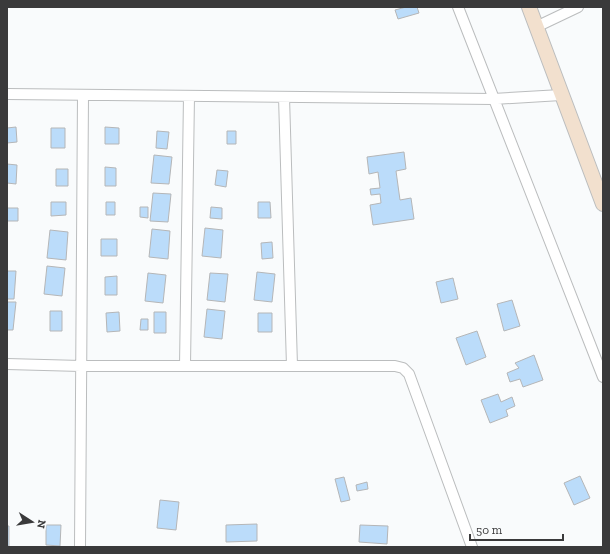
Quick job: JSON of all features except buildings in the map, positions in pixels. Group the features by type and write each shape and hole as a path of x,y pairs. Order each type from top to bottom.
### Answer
{"street":[{"path":"458,7 603,377"},
{"path":"529,7 603,204"},
{"path":"536,27 578,7"},
{"path":"7,94 493,99 561,95"},
{"path":"80,547 84,95"},
{"path":"185,366 189,96"},
{"path":"284,97 292,366"},
{"path":"7,364 81,366 396,366 404,368 409,374 472,547"}]}
